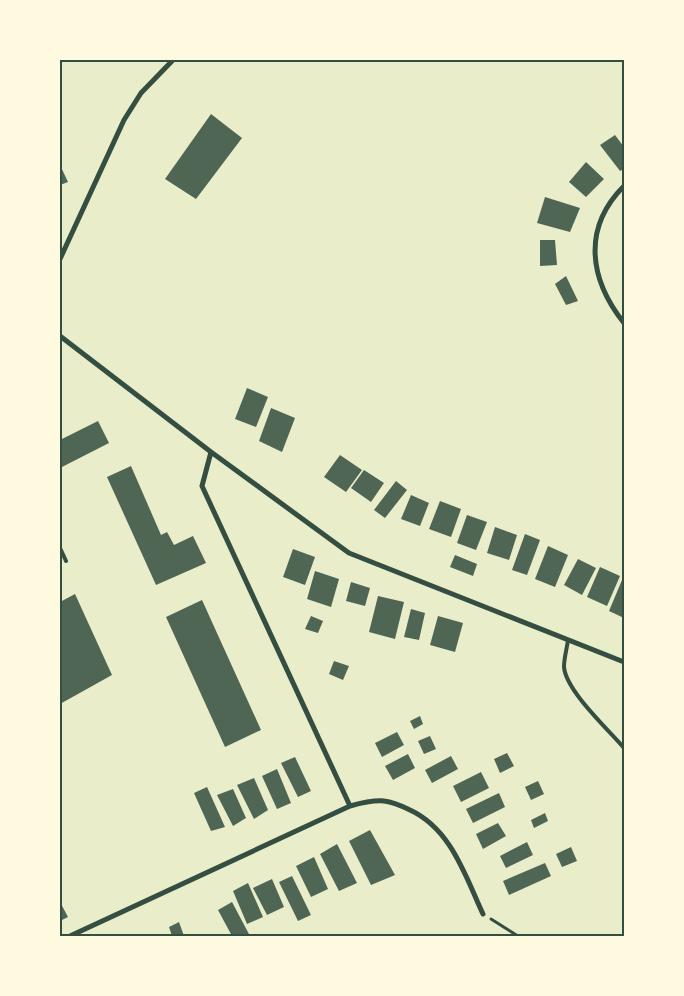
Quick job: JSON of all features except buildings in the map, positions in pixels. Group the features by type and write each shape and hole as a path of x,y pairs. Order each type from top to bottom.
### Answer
{"street":[{"path":"60,259 124,120 141,93 173,60"},
{"path":"624,186 606,208 599,223 595,239 594,256 597,272 606,298 624,323"},
{"path":"60,336 211,452 350,553 624,662"},
{"path":"211,452 202,486 350,806"},
{"path":"70,936 350,806 384,801 401,805 433,824 445,838 459,861 483,914"}],"lane":[{"path":"60,548 66,562"},
{"path":"568,640 564,668 569,683 579,698 624,748"}],"path":[{"path":"483,914 518,936"}]}
